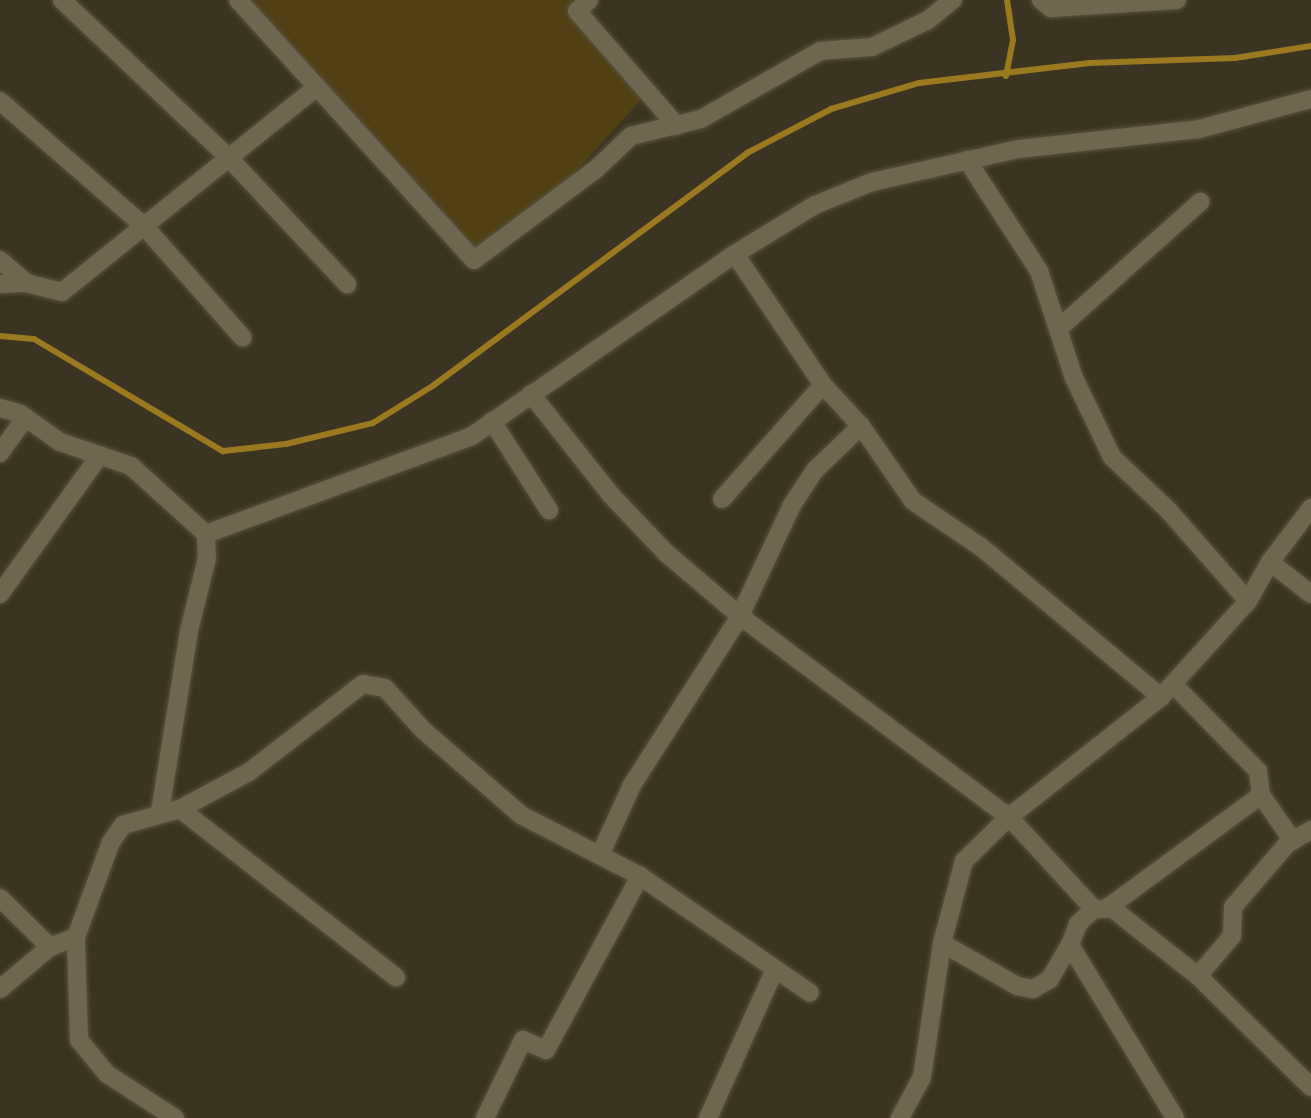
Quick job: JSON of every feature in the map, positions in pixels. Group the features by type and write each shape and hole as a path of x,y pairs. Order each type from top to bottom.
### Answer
{"street":[{"path":"62,0 228,158 348,284"},
{"path":"238,0 474,260 596,169 632,136 701,118 820,51 872,47 928,20 953,0"},
{"path":"1041,0 1051,8 1177,0"},
{"path":"578,4 677,126"},
{"path":"0,284 26,283 62,292 317,87"},
{"path":"206,534 471,436 735,254 816,205 872,182 1019,148 1199,129 1311,99"},
{"path":"0,101 144,226 243,338"},
{"path":"967,160 1039,271 1058,329 1112,457 1168,510 1248,601"},
{"path":"1058,329 1200,202"},
{"path":"735,254 823,385 861,426 913,501 981,547 1167,691 1258,771 1261,795 1293,841"},
{"path":"0,260 26,283"},
{"path":"722,499 823,385"},
{"path":"531,394 611,495 740,616 1009,817 1102,907 1198,976 1311,1087"},
{"path":"0,408 26,417 60,442 131,466 206,534 207,558 189,631 154,814"},
{"path":"0,453 26,417"},
{"path":"492,421 549,510"},
{"path":"600,855 632,785 740,616 792,506 815,470 861,426"},
{"path":"0,594 100,455"},
{"path":"900,1118 922,1077 942,943 964,861 1009,817 1167,691 1248,601 1270,562 1311,508"},
{"path":"1270,562 1311,594"},
{"path":"175,1118 111,1076 79,1041 76,937 111,842 123,825 154,814 180,809 249,772 363,684 372,683 385,688 423,730 521,815 640,876 810,993"},
{"path":"942,943 1017,986 1033,989 1050,979 1070,945 1078,924 1261,795"},
{"path":"180,809 396,976"},
{"path":"1198,976 1232,936 1233,907 1293,841 1311,830"},
{"path":"485,1118 523,1040 546,1050 640,876"},
{"path":"0,898 50,947"},
{"path":"0,989 50,947 76,937"},
{"path":"1070,945 1175,1118"},
{"path":"708,1118 775,969"}],"shaded area":[{"path":"243,0 574,0 648,92 570,178 472,250"}],"waterway":[{"path":"1006,76 1013,40 1007,0"},
{"path":"0,336 34,339 223,451 286,444 373,423 434,385 747,153 831,109 919,83 1090,63 1235,58 1311,46"}]}
